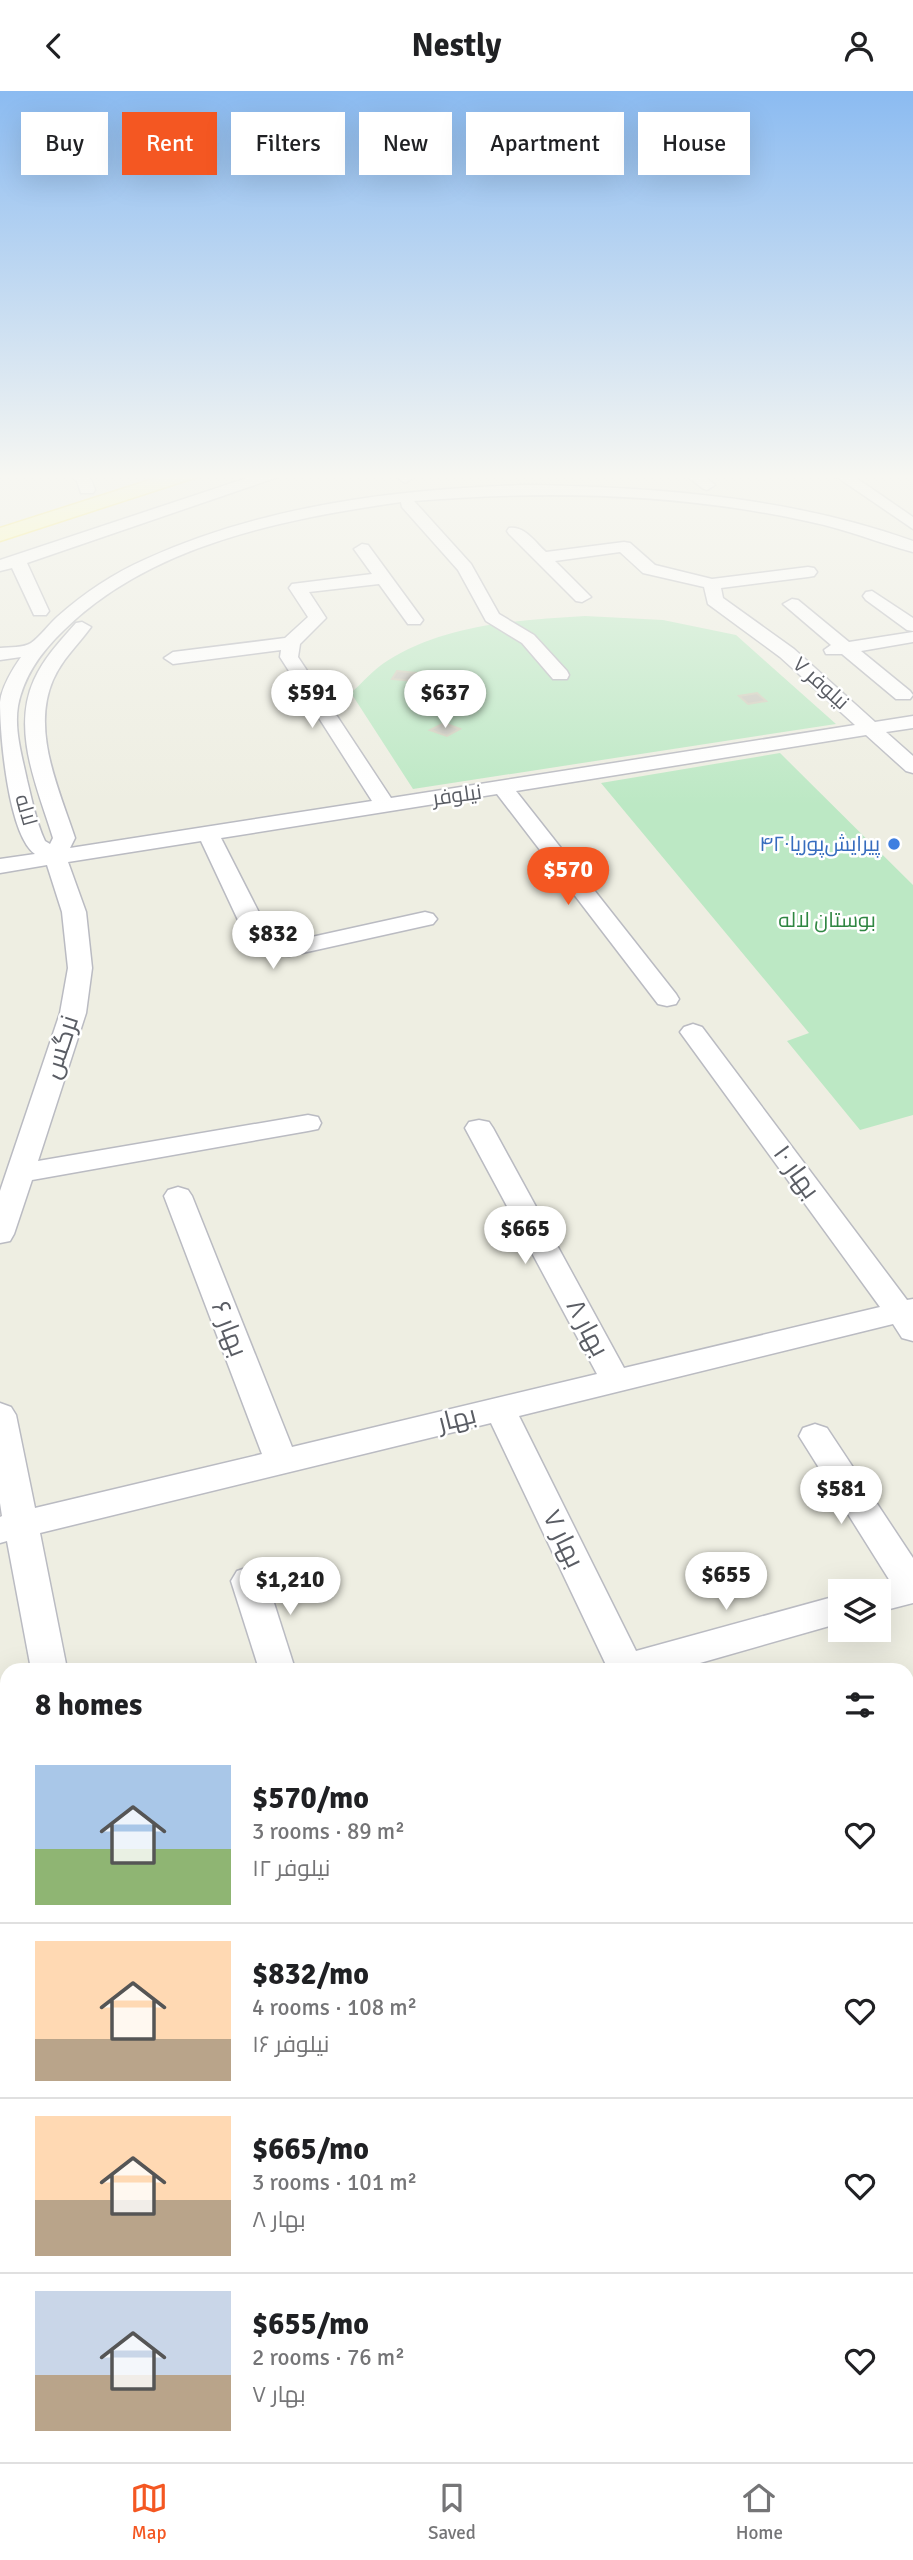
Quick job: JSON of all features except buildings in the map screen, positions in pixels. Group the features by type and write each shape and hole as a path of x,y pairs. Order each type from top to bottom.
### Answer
{"street":[{"path":"28,584 40,611"},
{"name":"لاله","path":"112,584 88,599 33,650 17,680 6,711 8,744 35,843 55,857 64,838 34,741 33,710 41,681 59,650 85,624 111,601 139,584"},
{"path":"173,657 291,643 317,618 298,588 335,584"},
{"path":"388,584 414,619"},
{"path":"474,584 492,617 528,639 560,675"},
{"path":"569,584 582,597"},
{"path":"707,584 722,584"},
{"name":"نیلوفر ۷","path":"712,585 713,600 792,657 913,767"},
{"path":"872,596 913,626"},
{"path":"792,604 903,695"},
{"path":"792,657 913,637"},
{"path":"291,643 289,657 385,805"},
{"path":"0,654 33,650"},
{"name":"نیلوفر","path":"0,866 913,722"},
{"path":"503,788 667,999"},
{"path":"208,833 257,935 266,947 289,949 425,919"},
{"name":"نرگس","path":"0,1234 73,1013 80,968 74,912 55,857"},
{"name":"بهار ۱۰","path":"693,1032 908,1317"},
{"path":"20,1173 307,1123"},
{"name":"بهار ۸","path":"479,1128 616,1381"},
{"name":"بهار ۶","path":"178,1196 281,1462"},
{"name":"بهار","path":"10,1527 616,1381 908,1317"},
{"name":"بهار ۷","path":"500,1409 623,1663"},
{"path":"0,1415 10,1527 47,1663"},
{"path":"815,1436 913,1588 891,1594"},
{"path":"249,1581 275,1663"},
{"path":"647,1663 828,1612"}],"green space":[{"path":"585,616 663,620 736,635 836,724 413,789 351,693 387,661 434,639 509,622"},
{"name":"بوستان لاله","path":"780,753 913,885 913,1115 860,1130 787,1041 809,1033 601,783"}],"place":[{"name":"پیرایش‌پوریا۴۲۰","path":"894,844"}]}
